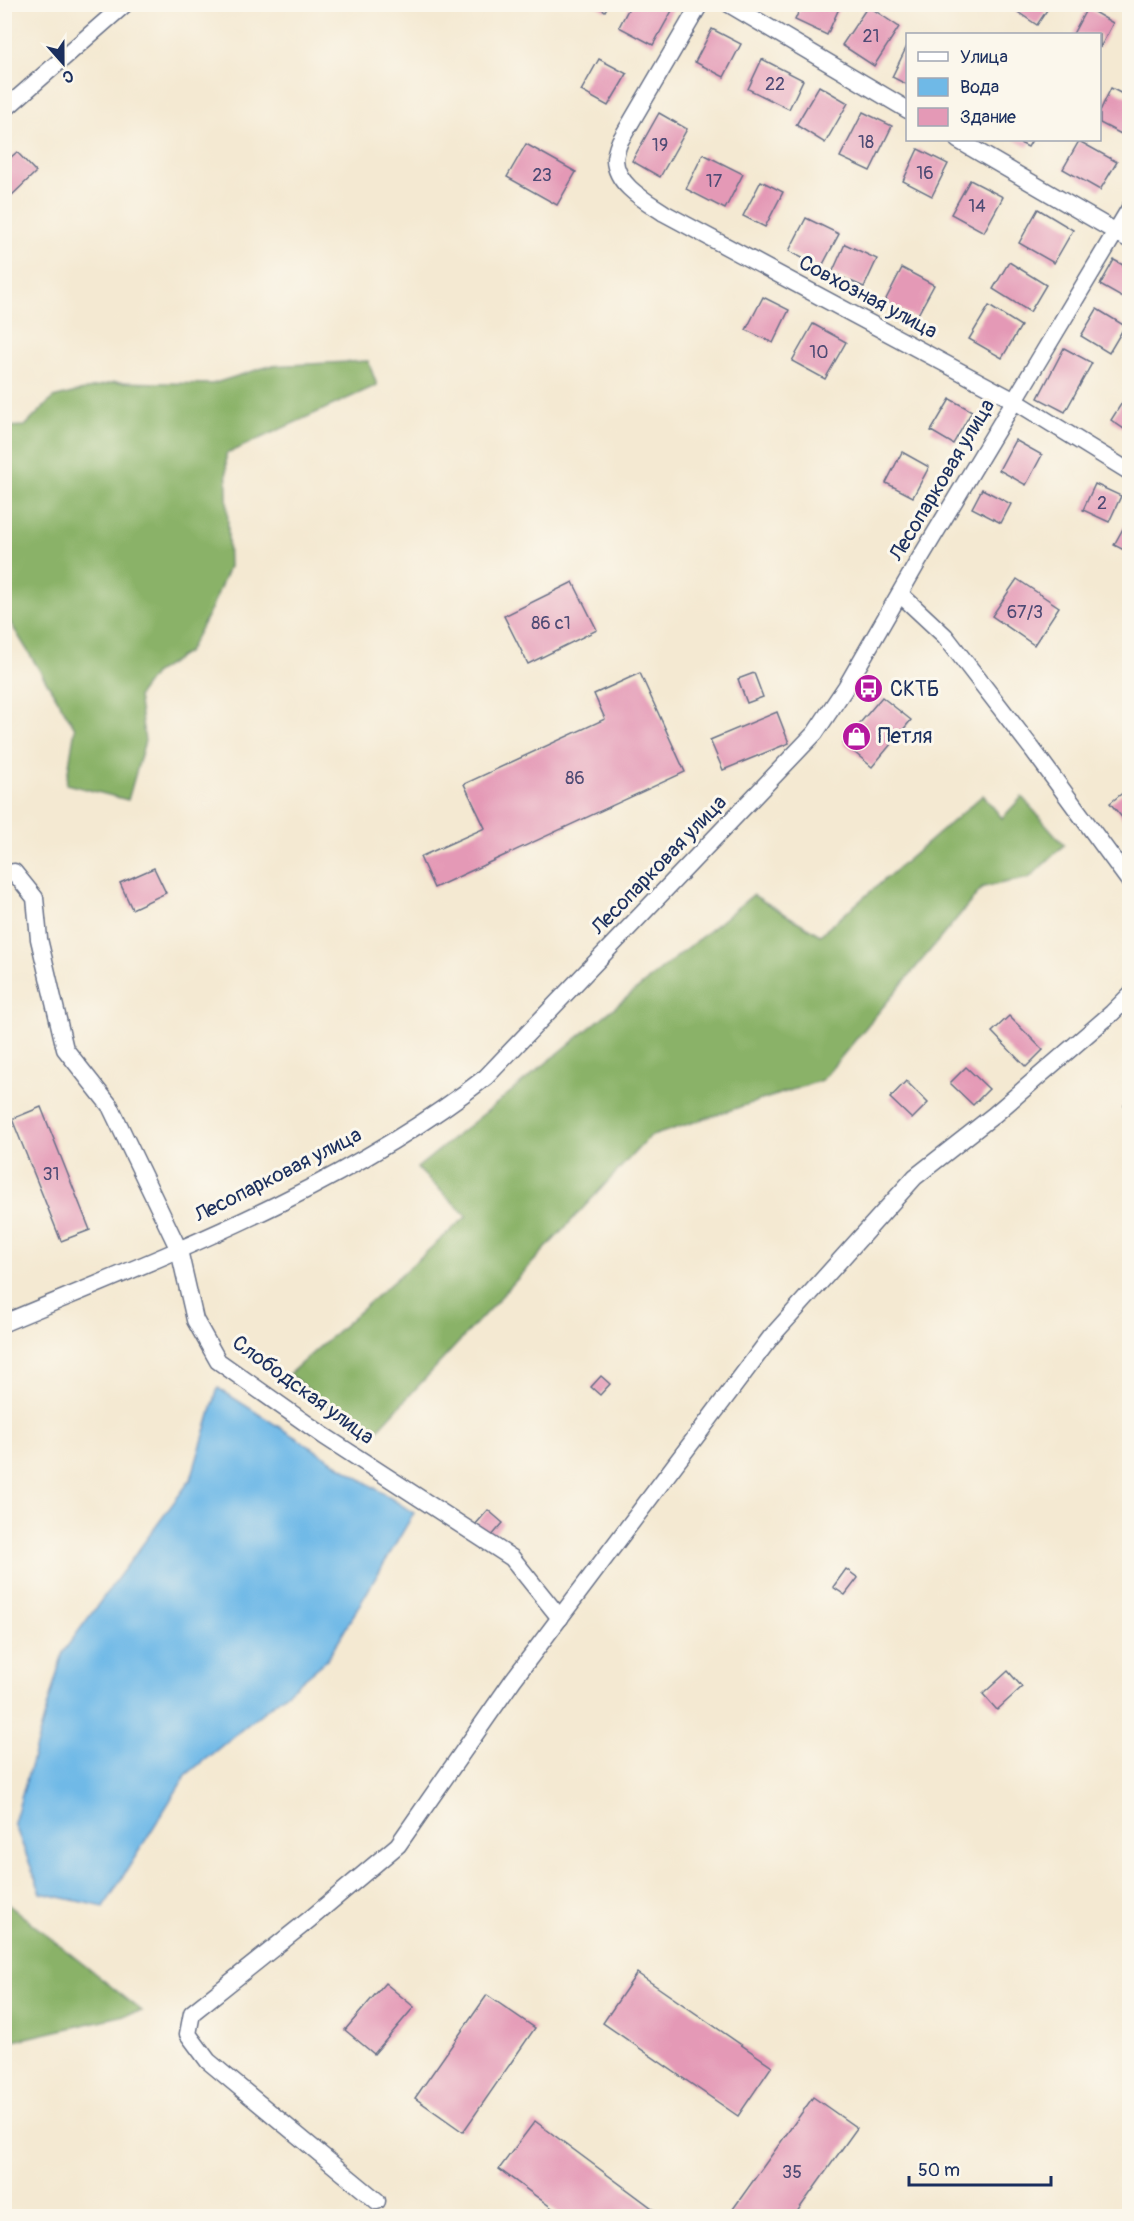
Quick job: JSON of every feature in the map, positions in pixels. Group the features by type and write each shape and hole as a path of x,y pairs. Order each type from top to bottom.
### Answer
{"street":[{"path":"4,110 125,4"},
{"name":"Совхозная улица","path":"700,4 620,141 615,160 620,176 638,196 1016,401 1130,472"},
{"path":"729,4 906,109"},
{"path":"960,141 1122,236"},
{"name":"Лесопарковая улица","path":"4,1323 179,1250 345,1170 451,1104 486,1077 815,733 846,687 1016,401 1122,236 1130,208"},
{"path":"900,594 945,636 1033,750 1130,882"},
{"name":"Слободская улица","path":"4,873 14,872 35,898 39,939 65,1048 110,1106 179,1250 195,1320 218,1361 324,1436 512,1558 560,1618"},
{"path":"377,2201 208,2061 188,2034 192,2013 398,1845 513,1680 771,1337 915,1177 1003,1107 1130,995"}],"green space":[{"path":"368,361 377,385 226,454 229,567 211,609 188,652 154,674 138,696 145,741 128,800 66,784 75,728 5,614 5,427 25,426 53,398 115,382 212,384 269,366"},
{"path":"983,795 1002,818 1022,797 1064,845 1029,878 983,887 822,1080 649,1137 370,1438 289,1374 467,1216 417,1168 753,895 820,935"},
{"path":"5,1902 142,2011 5,2043"}],"water":[{"path":"218,1388 414,1513 327,1660 186,1775 104,1907 41,1893 14,1823 63,1652 191,1479"}],"building":[{"path":"594,4 609,4 605,11"},
{"path":"631,4 670,4 674,7 653,45 619,27"},
{"path":"802,4 841,4 827,35 795,20"},
{"path":"1006,4 1051,4 1037,25"},
{"path":"868,6 899,27 874,66 842,45"},
{"path":"1087,8 1113,23 1101,46 1101,33 1074,33"},
{"path":"712,29 741,44 724,77 695,62"},
{"path":"906,48 906,84 892,77"},
{"path":"599,59 627,74 608,106 581,91"},
{"path":"762,59 803,80 789,109 748,89"},
{"path":"819,86 848,103 825,143 796,125"},
{"path":"1111,88 1130,98 1130,127 1125,136 1101,124 1101,109"},
{"path":"863,112 892,126 870,171 840,157"},
{"path":"659,113 687,129 660,177 632,161"},
{"path":"1016,141 1031,141 1028,147"},
{"path":"1079,141 1117,162 1100,190 1063,169"},
{"path":"526,144 576,172 557,205 507,177"},
{"path":"918,149 948,164 932,196 903,181"},
{"path":"17,152 36,172 10,197 4,192 4,163"},
{"path":"703,154 743,174 725,209 686,189"},
{"path":"970,180 1003,197 984,232 951,214"},
{"path":"761,181 783,192 765,227 743,216"},
{"path":"1038,209 1073,230 1054,263 1019,243"},
{"path":"806,218 839,234 821,268 789,251"},
{"path":"845,244 877,259 864,287 832,273"},
{"path":"1114,260 1130,269 1130,302 1100,285"},
{"path":"1009,262 1046,285 1030,312 993,289"},
{"path":"902,268 934,285 916,318 885,301"},
{"path":"763,297 789,310 773,343 746,330"},
{"path":"989,306 1021,326 1002,358 969,339"},
{"path":"1097,309 1125,326 1109,353 1081,336"},
{"path":"813,324 846,342 825,379 792,361"},
{"path":"1064,348 1092,363 1065,412 1038,398"},
{"path":"1125,398 1130,401 1130,433 1111,420"},
{"path":"950,399 972,411 953,444 931,431"},
{"path":"1015,440 1042,455 1026,485 999,470"},
{"path":"902,452 929,467 913,497 886,483"},
{"path":"1095,484 1121,496 1109,522 1083,510"},
{"path":"982,489 1011,504 1001,523 972,508"},
{"path":"1130,516 1130,553 1114,545"},
{"path":"1017,579 1059,607 1034,645 992,616"},
{"path":"573,582 597,630 528,664 504,616"},
{"path":"640,673 685,772 434,888 420,857 485,828 464,784 605,719 594,694"},
{"path":"754,673 763,697 747,703 738,679"},
{"path":"882,697 911,720 872,767 843,743"},
{"path":"777,712 789,743 723,770 710,740"},
{"path":"1130,787 1130,827 1110,803"},
{"path":"154,868 166,893 132,909 120,883"},
{"path":"1009,1016 1043,1050 1026,1067 992,1032"},
{"path":"966,1067 989,1089 973,1105 950,1083"},
{"path":"906,1081 928,1103 912,1119 890,1098"},
{"path":"1130,1099 1130,1111 1124,1105"},
{"path":"41,1107 90,1230 61,1241 12,1119"},
{"path":"601,1376 610,1384 600,1395 591,1387"},
{"path":"488,1510 503,1523 490,1538 475,1525"},
{"path":"846,1569 858,1578 845,1595 833,1587"},
{"path":"1008,1671 1022,1687 997,1710 983,1694"},
{"path":"637,1973 772,2066 738,2116 603,2023"},
{"path":"385,1983 414,2007 374,2054 345,2030"},
{"path":"487,1995 535,2028 463,2132 415,2098"},
{"path":"813,2097 857,2128 794,2216 728,2216"},
{"path":"535,2121 656,2211 652,2216 563,2216 499,2169"}],"place":[{"name":"СКТБ","path":"869,689"},
{"name":"Петля","path":"857,736"}]}
